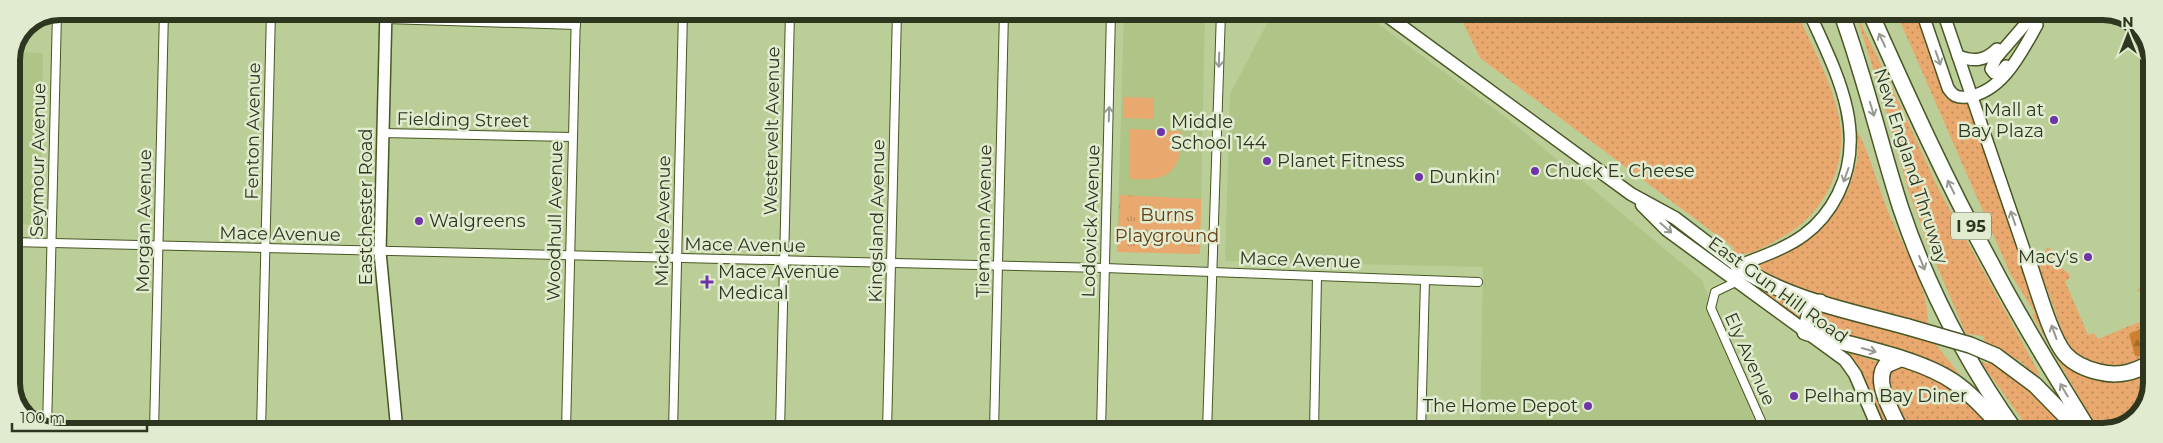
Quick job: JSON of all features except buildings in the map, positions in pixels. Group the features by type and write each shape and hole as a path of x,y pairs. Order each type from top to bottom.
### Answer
{"highway":[{"name":"New England Thruway","path":"1843,20 1901,207 1924,270 1964,352 2010,423"},
{"name":"New England Thruway","path":"1874,20 1973,230 2030,332 2085,423"},
{"path":"2029,264 2058,343 2070,359 2090,370 2117,374 2129,373 2143,366"},
{"path":"1738,266 1768,284 1820,302 1970,345 1996,356 2036,385 2072,423"},
{"path":"1820,302 1810,312 1805,332 1900,359 1952,380 1974,397 1998,423"},
{"path":"1897,423 1883,388 1880,375 1886,364 1900,359"}],"main road":[{"name":"Eastchester Road","path":"386,20 380,252 396,423"},
{"name":"East Gun Hill Road","path":"1393,20 1631,194 1675,218 1738,266"},
{"path":"1738,266 1781,248 1813,228 1830,208 1848,170 1851,150 1847,110 1833,67 1812,20"},
{"path":"1925,20 1948,88 1954,96 1972,96 1994,87"},
{"path":"1946,20 2029,264"},
{"path":"1958,56 1973,61 1987,57 2035,20"},
{"path":"1980,121 1982,105 2011,65 2035,20"},
{"path":"2035,20 2002,71 1994,73 1991,69 1992,64 2035,20"},
{"name":"East Gun Hill Road","path":"1631,194 1667,230 1840,356 1853,370 1876,423"}],"street":[{"name":"Seymour Avenue","path":"47,421 57,20"},
{"name":"Morgan Avenue","path":"154,423 164,20"},
{"name":"Fenton Avenue","path":"260,423 271,20"},
{"path":"481,20 576,25"},
{"name":"Woodhull Avenue","path":"566,423 576,20"},
{"name":"Mickle Avenue","path":"672,423 683,20"},
{"name":"Westervelt Avenue","path":"780,423 790,20"},
{"name":"Kingsland Avenue","path":"887,423 897,20"},
{"name":"Tiemann Avenue","path":"994,423 1004,20"},
{"name":"Lodovick Avenue","path":"1100,423 1112,20"},
{"path":"1207,423 1221,20"},
{"name":"Fielding Street","path":"383,133 572,137"},
{"name":"Mace Avenue","path":"20,242 998,267 1105,268 1478,282"},
{"path":"1314,423 1317,276"},
{"path":"1421,423 1425,280"},
{"name":"Ely Avenue","path":"1736,282 1715,292 1712,308 1762,423"}],"shaded area":[{"name":"Middle School 144","path":"1124,20 1205,20 1200,254 1117,252"},
{"path":"1269,20 1373,20 1512,122 1702,280 1757,423 1480,423 1483,267 1225,261 1230,94"},
{"path":"21,52 43,53 40,225 20,224"}],"green space":[{"path":"1462,20 1801,20 1828,80 1837,109 1841,140 1836,173 1821,203 1798,227 1765,247 1752,252 1738,254 1731,252 1734,248 1480,58"},
{"path":"1858,20 1884,70 1938,188 2040,375 2036,375 2020,361 1985,342 1983,336 1966,334 1929,247 1908,189 1883,100"},
{"path":"1899,20 1924,20 1959,101 1970,103 2058,359 2085,377 2117,380 2143,371 2141,396 2138,403 2127,415 2116,421 2094,423 2032,315 2035,313 2010,273"},
{"path":"1124,97 1154,98 1154,119 1123,118"},
{"path":"1129,129 1182,131 1179,156 1176,165 1170,172 1154,179 1129,179"},
{"path":"1857,130 1889,214 1921,284 1927,313 1927,326 1812,293 1757,271 1759,269 1757,265 1792,250 1820,229 1832,216 1850,184 1856,165 1858,153"},
{"name":"Burns Playground","path":"1120,195 1201,199 1200,254 1117,252"},
{"path":"1164,198 1201,199 1200,222 1163,221"},
{"path":"2047,248 2051,249 2057,264 2069,274 2069,279 2065,281 2088,335 2094,333 2098,339 2143,320 2143,328 2129,335 2143,353 2143,363 2132,368 2113,369 2088,361 2068,347 2039,267 2039,261"},
{"path":"2143,283 2143,291 2136,292"},
{"path":"1754,284 1803,304 1805,309 1801,321 1752,286"},
{"path":"1826,312 1933,341 1961,376 1821,329 1817,325 1816,319 1819,314"},
{"path":"2143,328 2143,356 2135,356 2129,334"},
{"path":"1847,352 1878,362 1874,381 1891,423 1884,423 1875,401 1854,361"},
{"path":"1988,360 2021,382 2043,401 2061,423 2025,423 1980,361 1988,364"},
{"path":"1895,366 1926,374 1952,388 1988,423 1905,423 1886,376"}],"tunnel":[{"path":"2037,25 2039,20"}],"place":[{"name":"Mall at Bay Plaza","path":"2054,120"},
{"name":"Middle School 144","path":"1161,132"},
{"name":"Planet Fitness","path":"1267,161"},
{"name":"Chuck E. Cheese","path":"1535,171"},
{"name":"Dunkin'","path":"1419,177"},
{"name":"Walgreens","path":"419,221"},
{"name":"Macy's","path":"2088,257"},
{"name":"Mace Avenue Medical","path":"707,282"},
{"name":"Pelham Bay Diner","path":"1794,396"},
{"name":"The Home Depot","path":"1588,406"}]}
